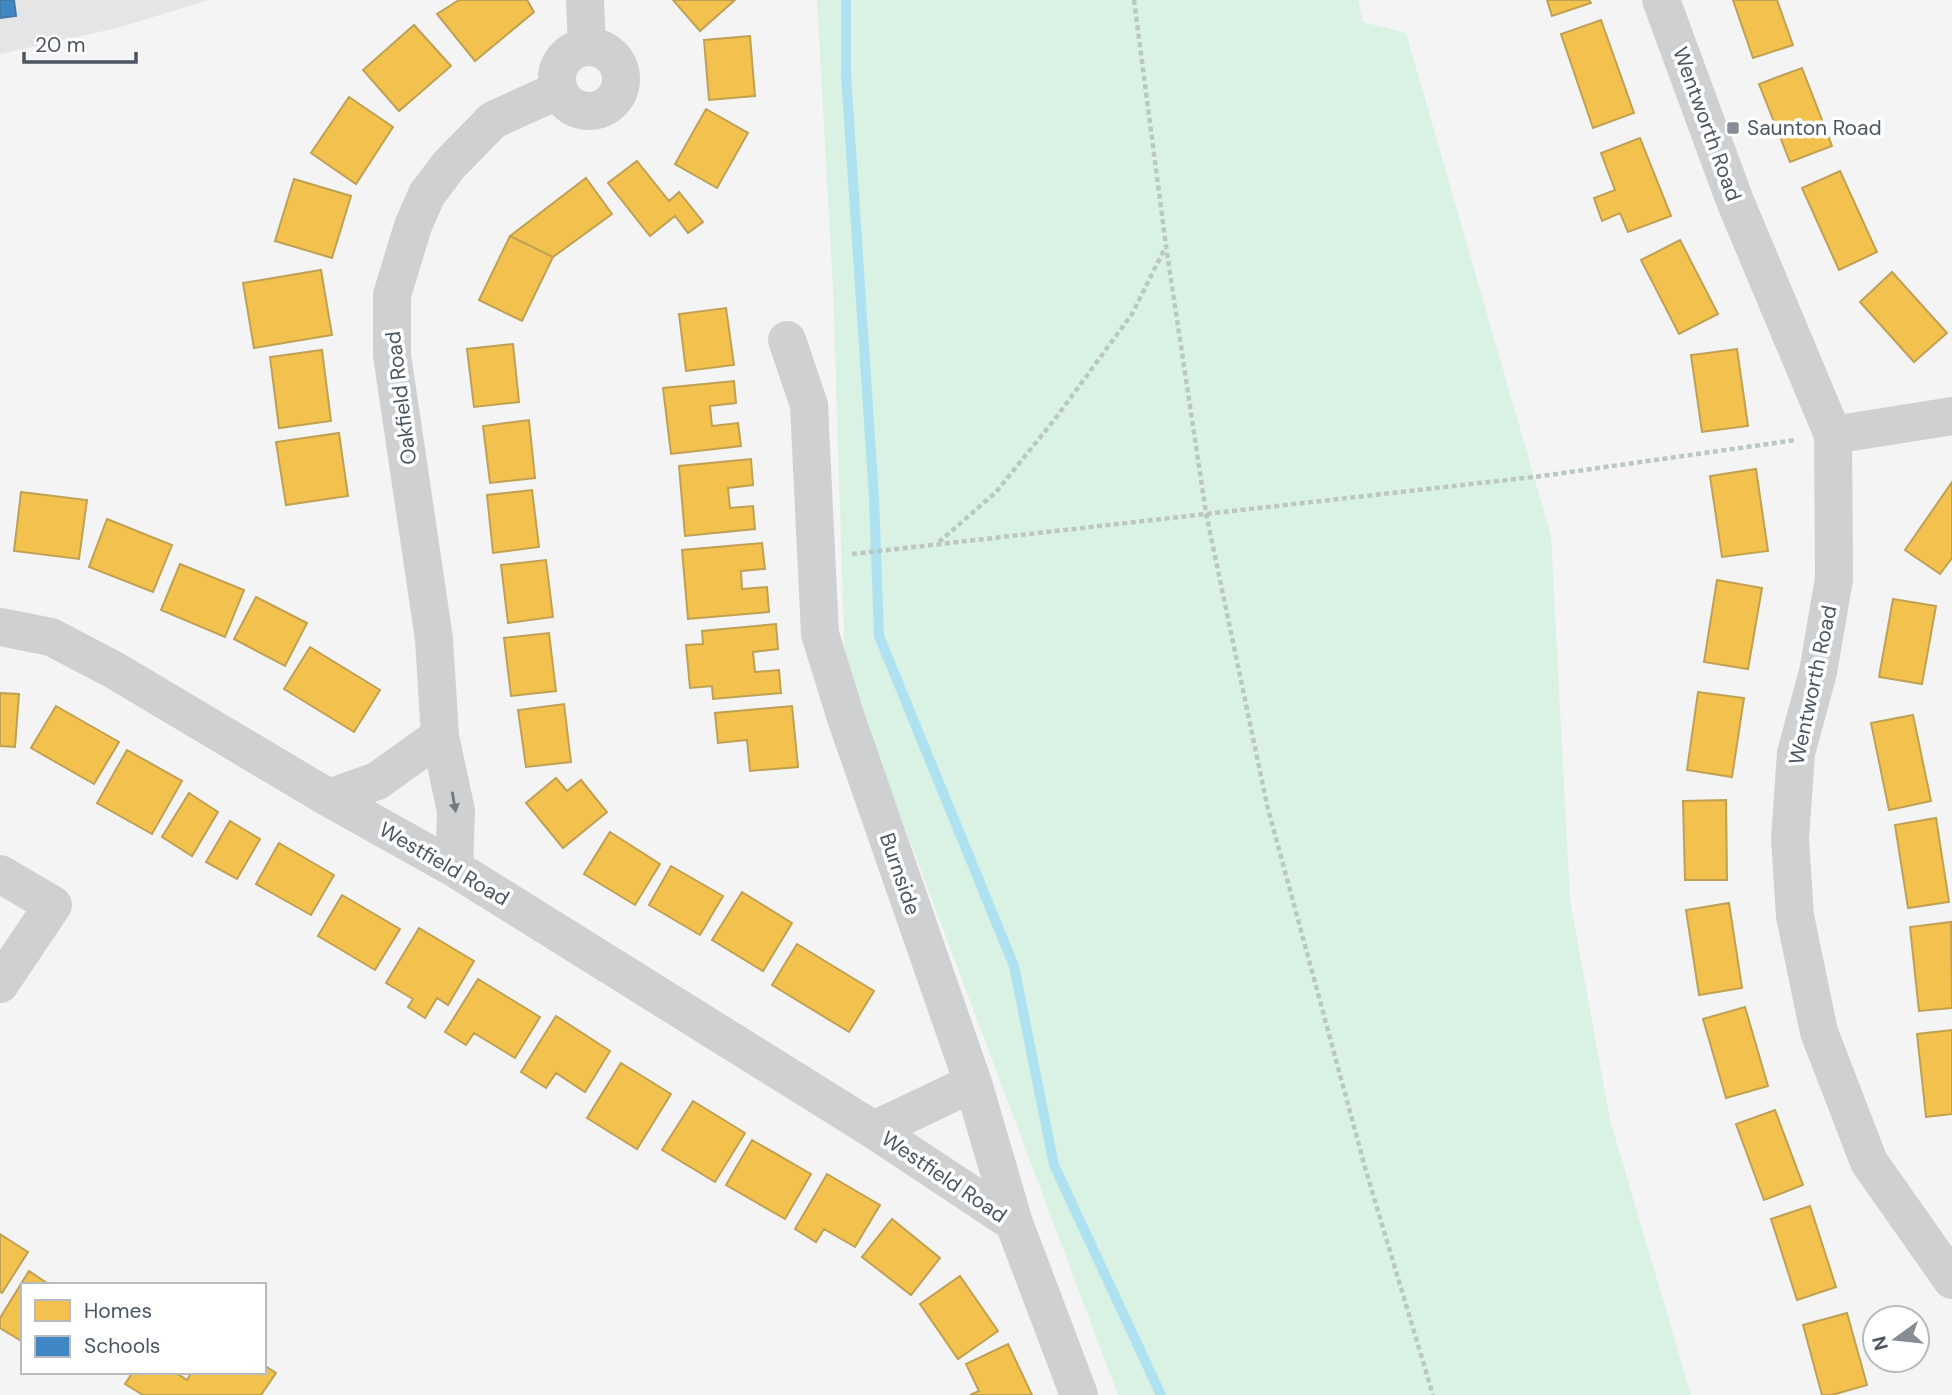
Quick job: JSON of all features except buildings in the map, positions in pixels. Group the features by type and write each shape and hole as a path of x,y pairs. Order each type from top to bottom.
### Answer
{"street":[{"path":"585,0 587,47"},
{"name":"Wentworth Road","path":"1661,0 1735,201 1833,435 1834,579 1818,672 1796,753 1790,839 1794,916 1819,1032 1869,1162 1952,1280"},
{"path":"587,47 608,52 621,71 622,81 613,101 594,111 582,111 572,107 564,100 557,80 562,61 568,54 587,47"},
{"name":"Oakfield Road","path":"454,868 456,811 440,736 434,639 392,355 392,295 413,226 427,194 449,165 493,120 559,90"},
{"name":"Burnside","path":"786,340 808,405 820,634 846,718 973,1083 1014,1223 1079,1395"},
{"path":"1833,435 1952,415"},
{"name":"Westfield Road","path":"0,627 51,637 114,670 328,798 454,868 874,1130 1014,1223"},
{"path":"328,798 377,781 440,736"},
{"path":"0,874 53,905 0,984"},
{"name":"Westfield Road","path":"874,1130 973,1083"}],"path":[{"path":"1134,0 1206,513 1267,805 1366,1171 1433,1395"},
{"path":"938,543 996,492 1055,419 1132,314 1167,246"},
{"path":"851,554 1542,476 1833,435"}],"shaded area":[{"path":"0,0 209,0 117,28 0,54"}],"green space":[{"path":"817,0 1358,0 1363,22 1406,33 1551,536 1570,900 1610,1120 1691,1395 1118,1395 845,668 833,289"}],"waterway":[{"path":"846,0 846,75 874,498 879,636 1014,966 1054,1165 1161,1395"}],"place":[{"name":"Saunton Road","path":"1733,128"}]}
